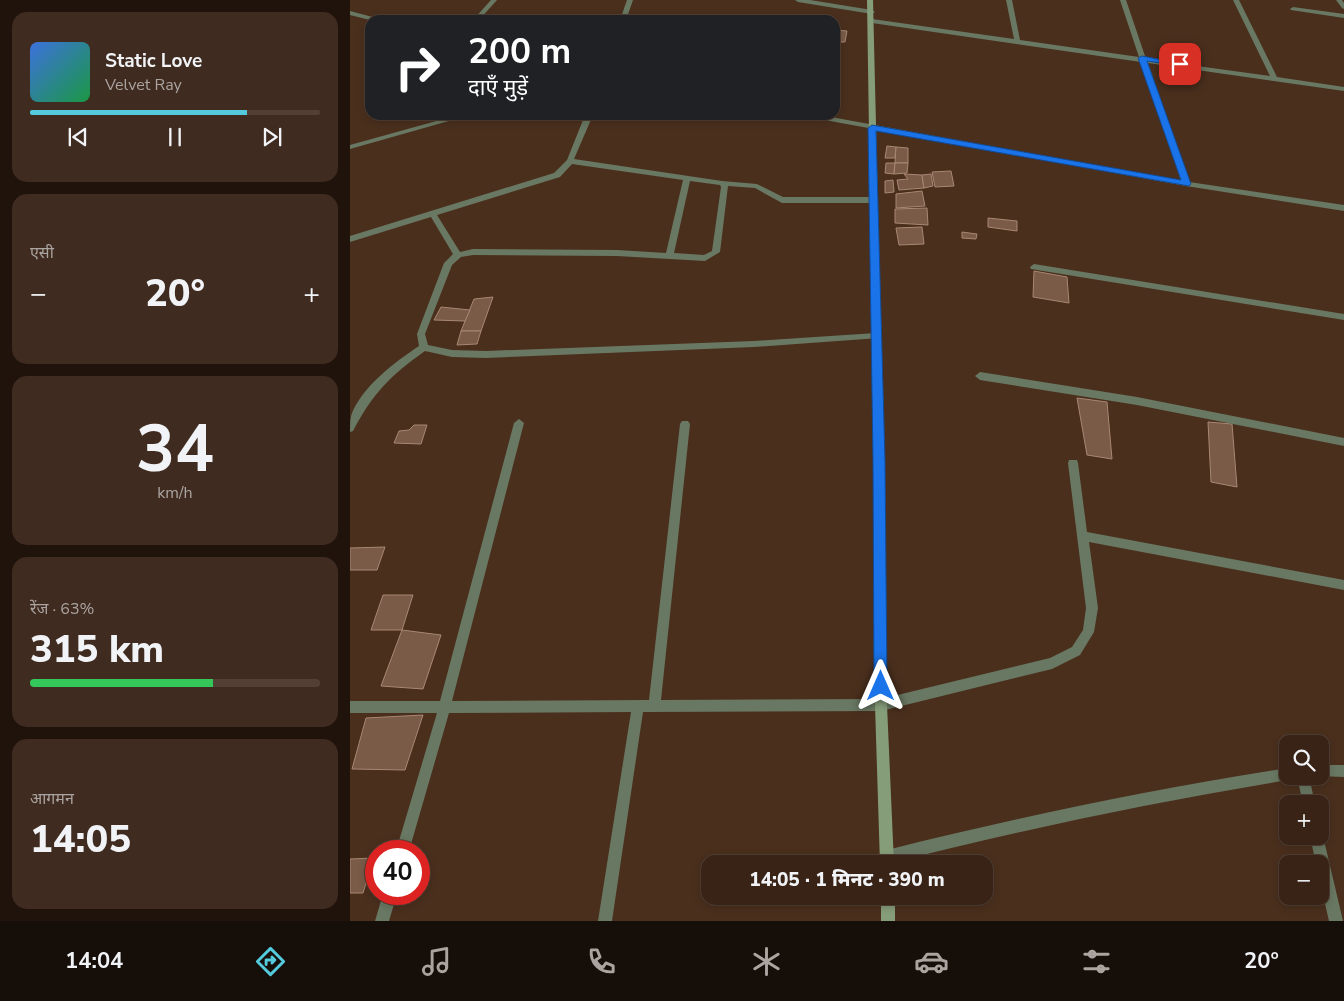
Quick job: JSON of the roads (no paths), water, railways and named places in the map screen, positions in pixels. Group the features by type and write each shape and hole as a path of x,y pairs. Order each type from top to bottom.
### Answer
{"street":[{"path":"480,15 494,0"},
{"path":"625,15 630,0"},
{"path":"798,0 872,16 1017,40 1344,89"},
{"path":"870,0 872,16 881,705 887,855"},
{"path":"1009,0 1017,40"},
{"path":"1123,0 1186,184"},
{"path":"1236,0 1274,77"},
{"path":"1339,0 1344,7"},
{"path":"1293,9 1344,16"},
{"path":"350,14 365,17"},
{"path":"350,147 448,120"},
{"path":"350,239 545,180 557,174 570,161 587,120"},
{"path":"833,120 1186,184 1344,208"},
{"path":"570,161 722,183 757,186 782,200 874,200"},
{"path":"669,256 687,177"},
{"path":"424,347 421,334 448,263 458,255 483,252 705,258 716,252 725,187 722,183"},
{"path":"433,214 458,255"},
{"path":"1034,267 1344,317"},
{"path":"424,347 439,353 516,352 768,345 876,336"},
{"path":"350,428 371,392 394,367 424,347"},
{"path":"980,376 1137,401 1344,442"},
{"path":"406,840 444,708 519,423"},
{"path":"654,706 685,424"},
{"path":"350,707 881,705 1052,663 1076,651 1088,632 1092,608 1073,463"},
{"path":"1082,536 1344,584"},
{"path":"604,921 638,706"},
{"path":"1329,771 1344,771"},
{"path":"904,855 965,837 1218,784 1279,775"},
{"path":"1318,845 1336,921"},
{"path":"382,921 387,905"},
{"path":"888,905 888,921"}]}
